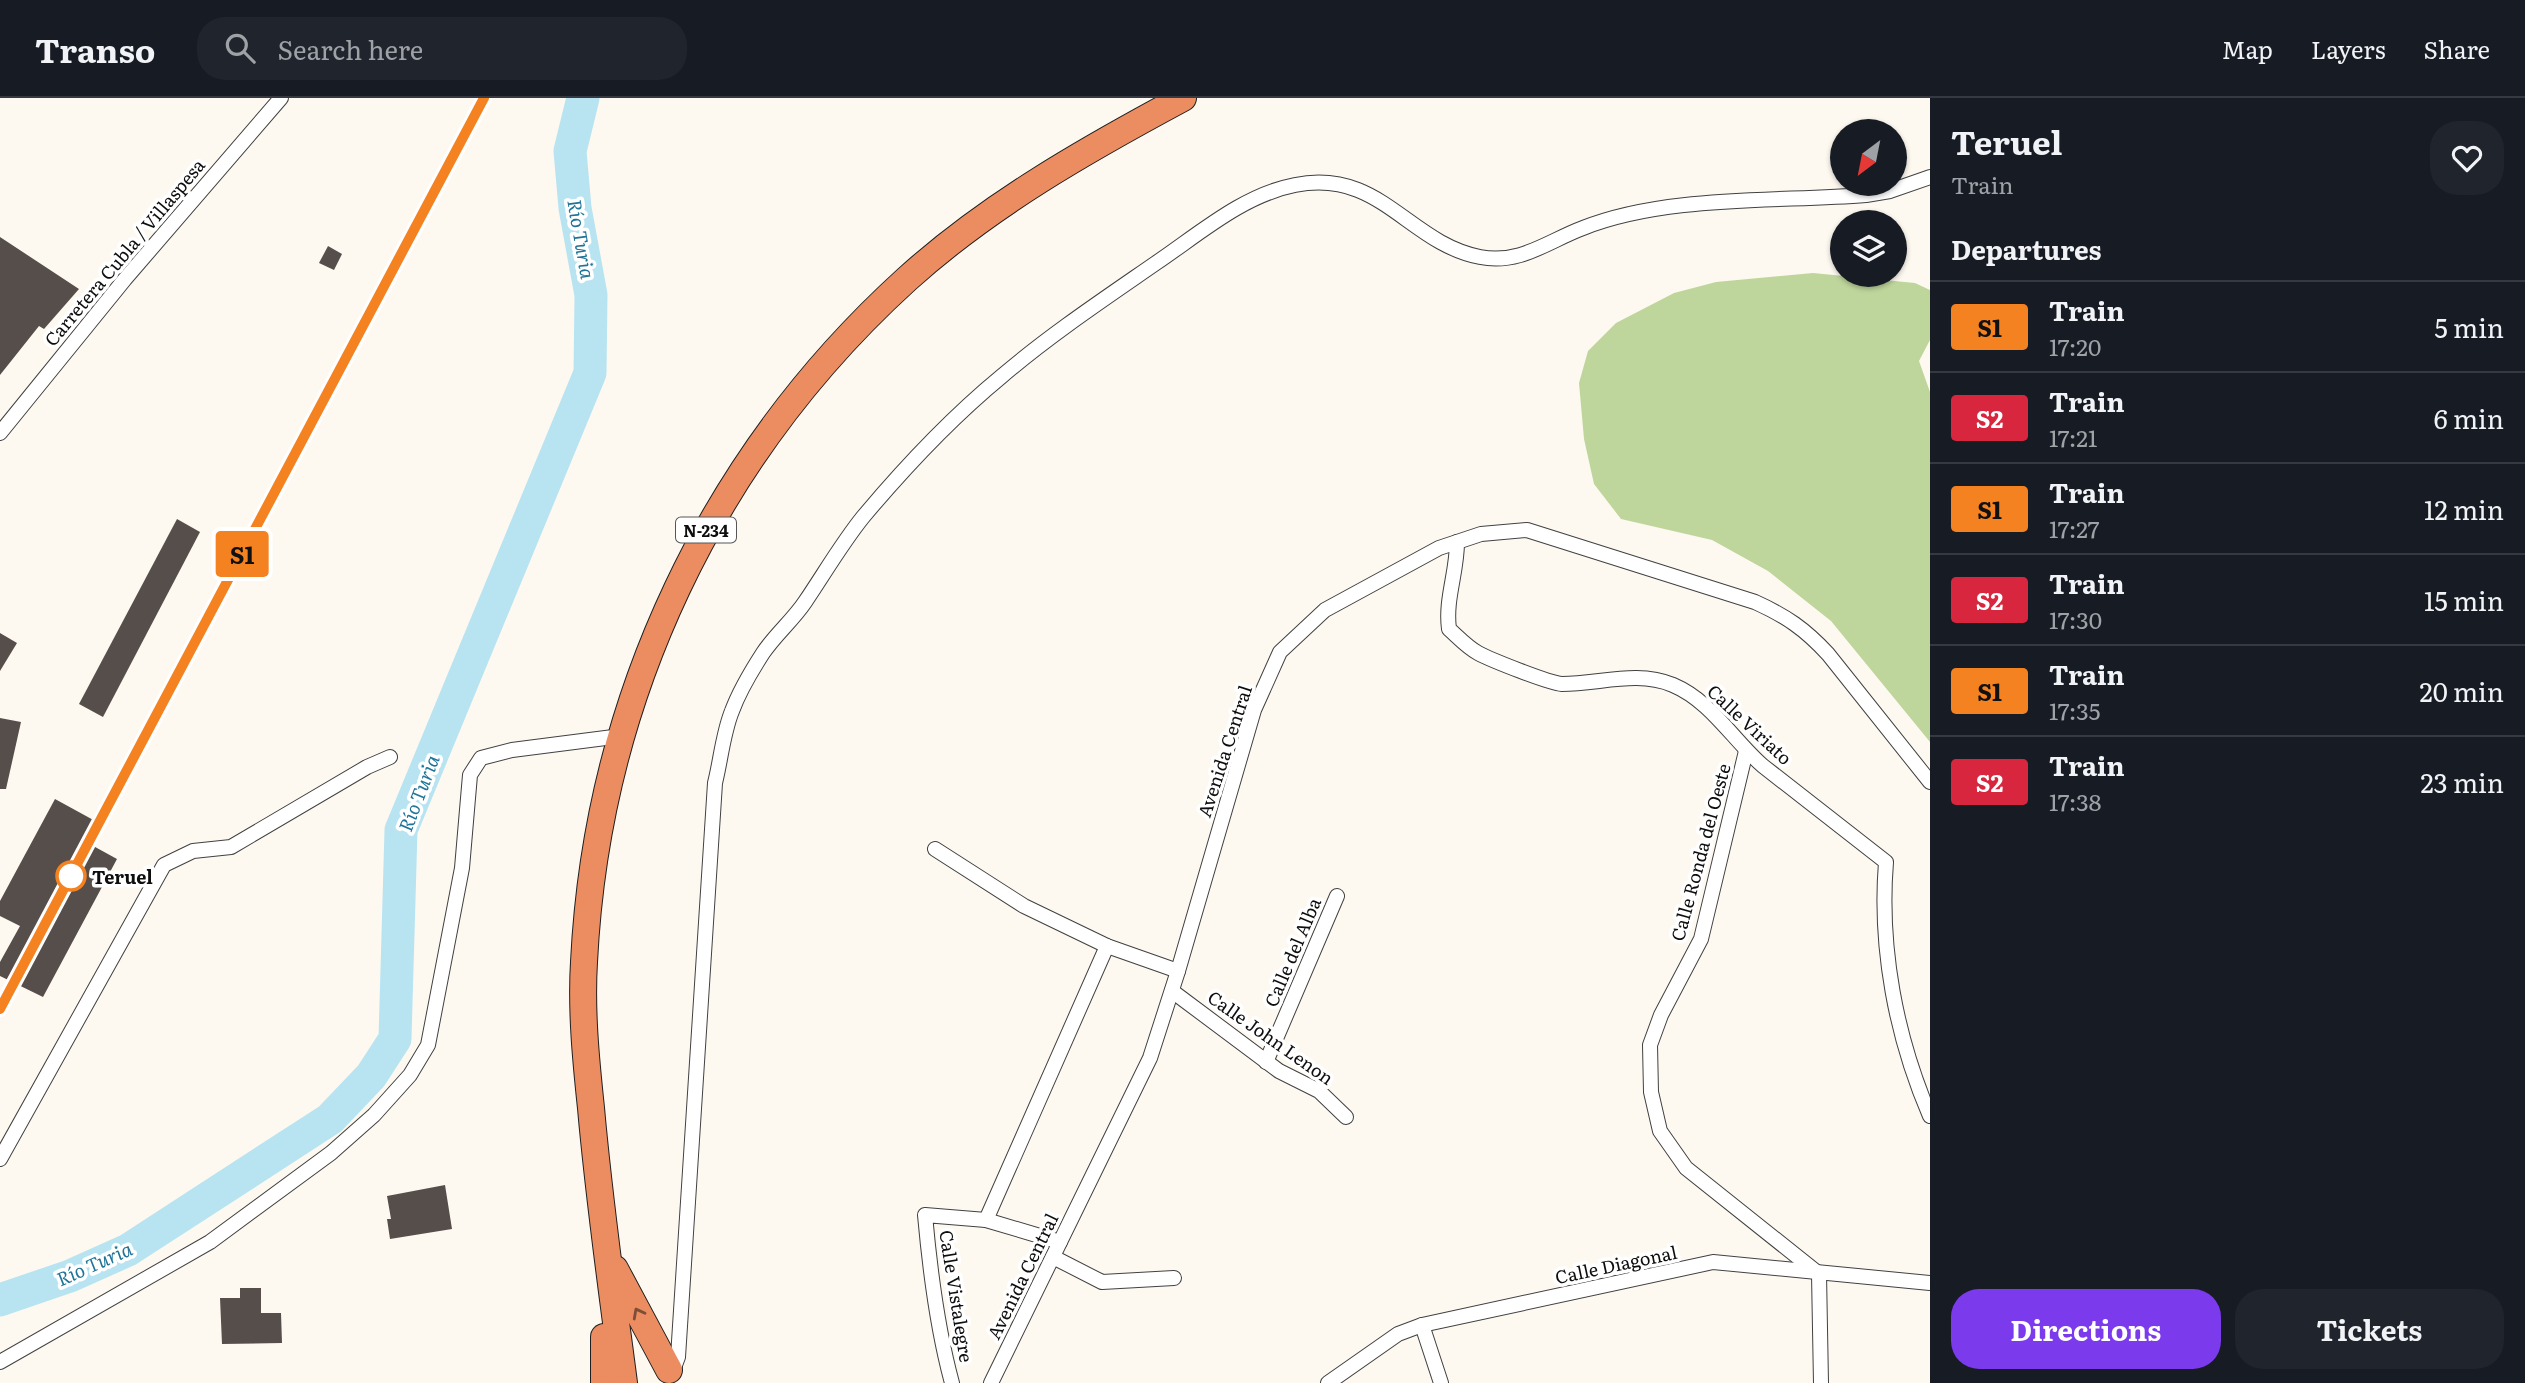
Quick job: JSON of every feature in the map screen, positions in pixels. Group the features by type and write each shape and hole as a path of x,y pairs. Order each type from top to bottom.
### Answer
{"highway":[{"name":"N-234","path":"624,1383 587,1067 584,964 597,845 621,736 647,657 678,582 716,512 769,431 831,355 908,278 987,216 1063,164 1183,98"},
{"path":"607,1255 669,1370"},
{"path":"604,1383 604,1335 614,1306"}],"street":[{"name":"Carretera Cubla / Villaspesa","path":"0,433 71,344 281,98"},
{"path":"669,1370 678,1357 715,782 732,710 764,652 801,608 861,519 937,435 1002,376 1096,304 1238,207 1266,193 1293,185 1317,181 1353,187 1394,210 1445,245 1463,253 1498,260 1529,254 1579,229 1625,213 1698,204 1866,195 1890,191 1930,177"},
{"name":"Avenida Central","path":"991,1383 1150,1058 1254,710 1280,652 1325,610 1439,548 1481,534 1527,530 1755,601 1786,616 1828,654 1930,782"},
{"name":"Calle Viriato","path":"1457,542 1457,567 1450,593 1448,629 1476,652 1560,684 1646,677 1674,685 1704,705 1731,730 1746,751 1885,862 1883,892 1888,969 1914,1078 1930,1116"},
{"path":"0,1362 210,1242 331,1153 374,1115 410,1075 428,1045 462,867 470,775 481,758 512,750 621,736"},
{"name":"Calle Ronda del Oeste","path":"1746,751 1701,939 1661,1016 1650,1045 1651,1092 1660,1131 1686,1168 1819,1274"},
{"path":"0,1159 164,865 193,851 231,847 368,767 390,757"},
{"path":"935,849 1024,906 1107,946 1178,971"},
{"name":"Calle del Alba","path":"1266,1062 1337,896"},
{"path":"1060,1242 986,1220 1107,946"},
{"name":"Calle John Lenon","path":"1172,990 1266,1062 1319,1091 1346,1117"},
{"name":"Calle Vistalegre","path":"952,1383 930,1272 925,1215 986,1220"},
{"path":"1053,1257 1102,1282 1174,1278"},
{"name":"Calle Diagonal","path":"1328,1383 1398,1334 1422,1325 1713,1262 1930,1283"},
{"path":"1819,1274 1821,1383"},
{"path":"1422,1325 1441,1383"}],"green space":[{"path":"1813,273 1830,275 1830,287 1907,287 1907,282 1930,290 1930,340 1919,361 1930,392 1930,742 1831,621 1768,571 1712,540 1621,519 1594,484 1584,439 1579,383 1588,351 1616,323 1674,293 1716,282"}],"building":[{"path":"0,237 79,289 44,329 39,326 0,375"},
{"path":"328,246 342,254 334,270 319,263"},
{"path":"177,519 200,532 103,717 79,704"},
{"path":"0,633 17,643 0,671"},
{"path":"0,718 21,722 6,789 0,789"},
{"path":"55,799 97,822 86,842 117,859 43,997 0,976 0,962 20,926 0,916 0,901"},
{"path":"445,1185 452,1229 390,1239 387,1219 391,1219 387,1196"},
{"path":"240,1288 261,1288 261,1313 281,1313 282,1343 222,1344 220,1298 240,1298"}],"waterway":[{"name":"Río Turia","path":"0,1300 70,1276 128,1250 330,1119 371,1076 395,1039 401,830 590,373 591,295 575,208 570,151 583,98"}],"railway":[{"path":"0,1009 484,98"}],"train":[{"name":"S1","path":"0,1009 484,98"}],"place":[{"name":"Teruel","path":"71,876"}]}
